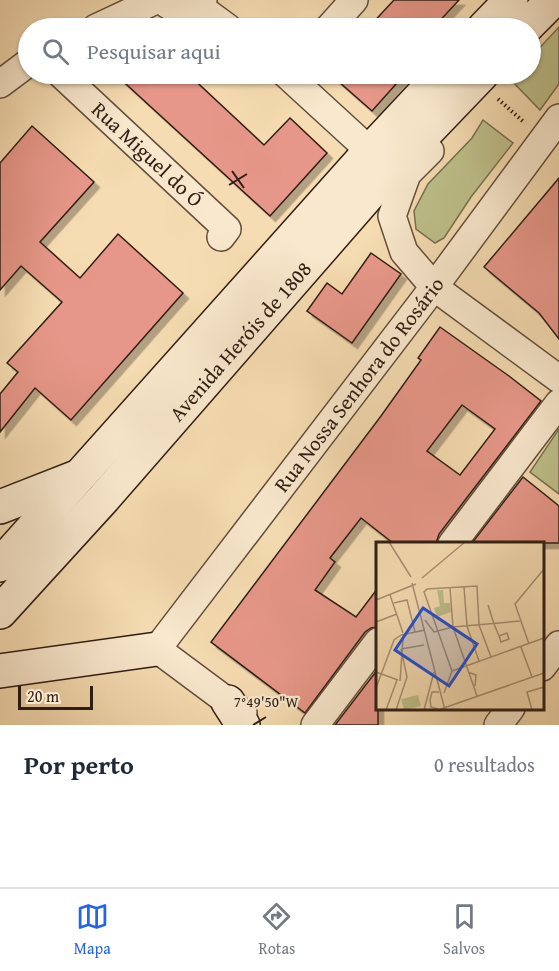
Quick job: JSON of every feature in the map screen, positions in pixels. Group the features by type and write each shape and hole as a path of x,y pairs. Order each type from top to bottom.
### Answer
{"main road":[{"path":"494,18 511,0"},
{"path":"535,18 553,0"},
{"name":"Avenida Heróis de 1808","path":"0,565 370,151 457,84"},
{"name":"Avenida Heróis de 1808","path":"0,612 104,498 390,170 459,84"},
{"path":"0,507 78,476"},
{"path":"0,671 158,649"}],"street":[{"path":"117,18 156,0"},
{"path":"162,0 171,8 185,10 201,3 217,18"},
{"path":"338,18 354,0"},
{"path":"0,70 18,64"},
{"path":"0,84 18,69"},
{"name":"Rua Miguel do Ó","path":"72,84 227,229 221,237"},
{"path":"299,84 370,151"},
{"path":"462,84 458,122 407,174 392,216 404,252 434,287 559,379"},
{"name":"Rua Nossa Senhora do Rosário","path":"158,649 434,287 559,118"},
{"path":"453,542 559,403"},
{"path":"315,725 376,645"},
{"path":"544,666 559,645"},
{"path":"158,649 235,713 259,725"},
{"path":"498,725 509,710"}],"green space":[{"path":"559,27 559,84 540,110 515,84 541,84 541,46"},
{"path":"483,120 513,143 471,197 444,238 435,243 416,229 414,211 428,184 472,138"},
{"path":"559,429 559,494 530,472"}],"building":[{"path":"394,0 459,0 442,18 377,18"},
{"path":"126,84 199,84 264,145 290,118 327,153 270,216"},
{"path":"341,84 396,84 372,111"},
{"path":"32,126 94,182 40,242 80,278 118,234 183,293 71,420 35,388 0,432 0,394 18,372 7,363 62,302 21,266 0,290 0,163"},
{"path":"559,178 559,339 539,313 484,267"},
{"path":"371,253 401,274 352,343 307,311 327,283 342,294"},
{"path":"440,327 541,401 439,534 436,542 392,542 361,518 330,558 335,562 315,590 356,617 376,591 376,627 365,632 305,713 211,642 421,360 418,358","holes":["462,405 495,429 460,475 427,451"]},
{"path":"523,477 559,506 559,543 473,542"},
{"path":"376,672 378,725 335,725"}]}
